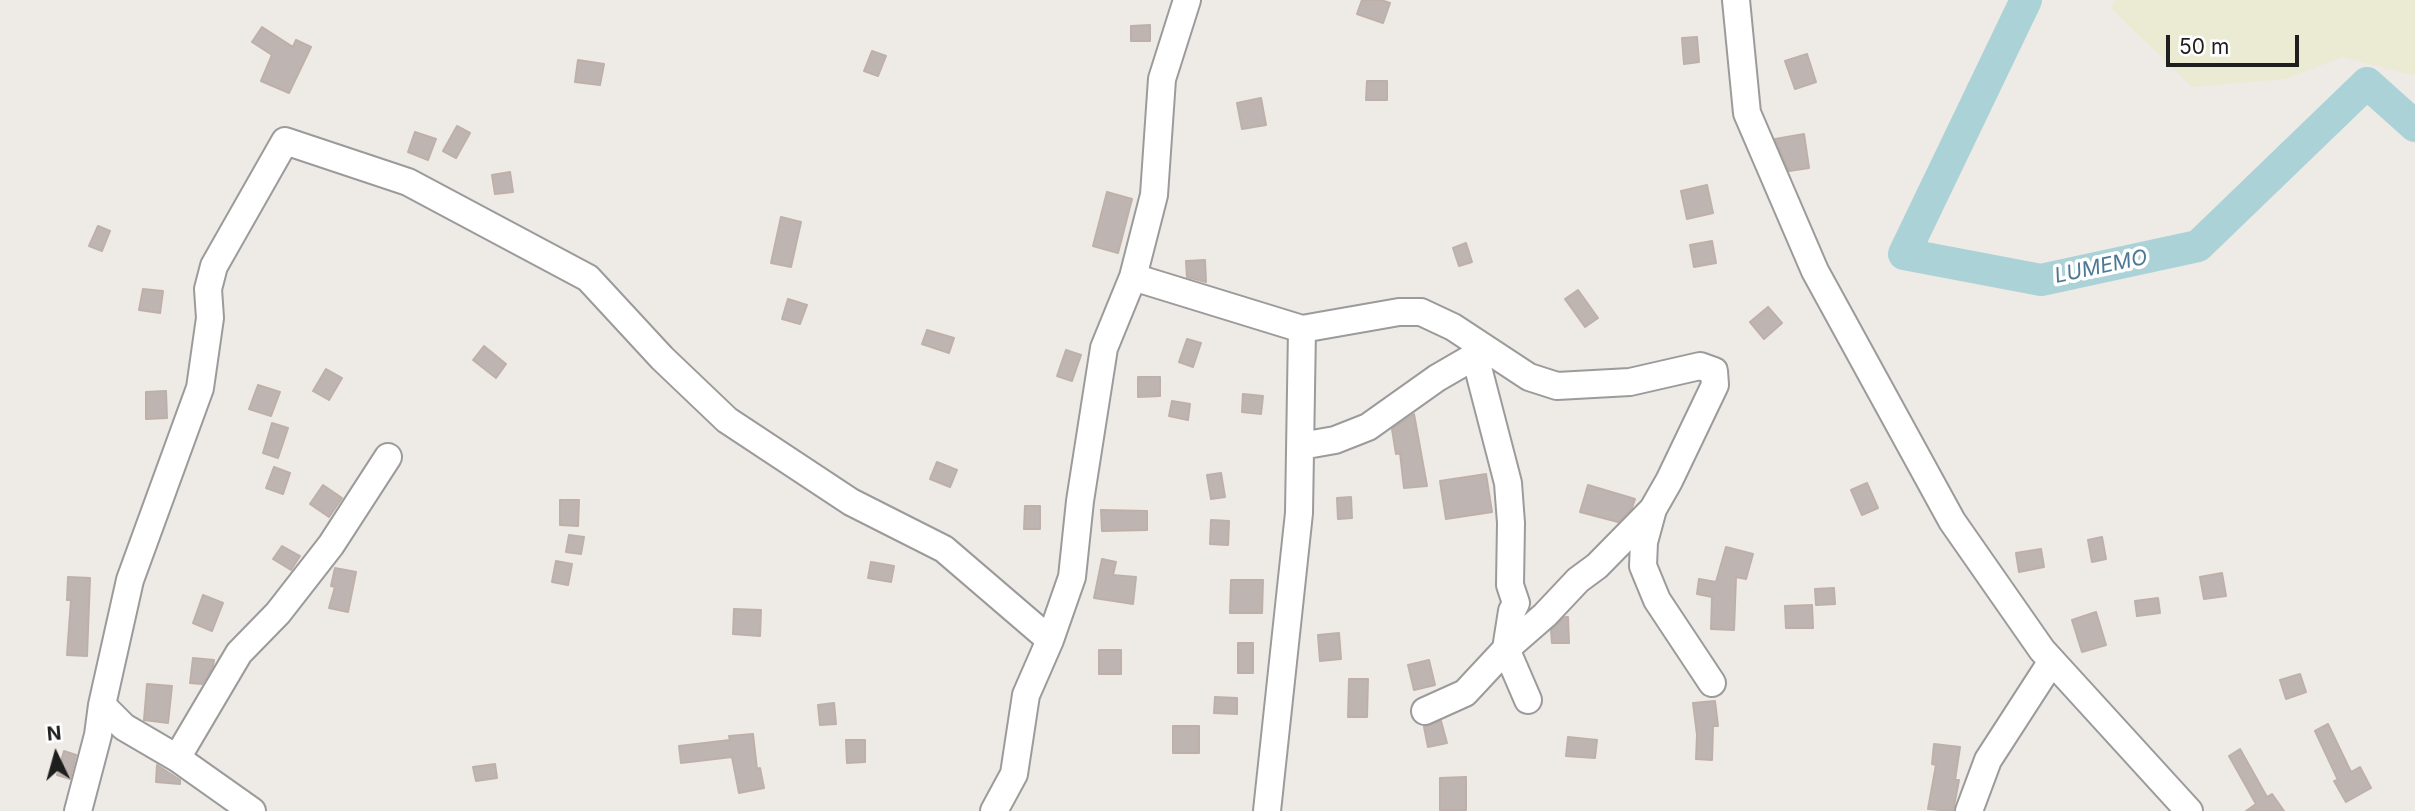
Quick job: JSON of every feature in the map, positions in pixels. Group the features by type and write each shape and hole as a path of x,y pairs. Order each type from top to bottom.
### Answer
{"street":[{"path":"994,811 1014,774 1026,695 1050,640 1072,577 1080,501 1104,348 1133,276 1154,195 1162,79 1187,0"},
{"path":"1736,0 1747,113 1815,271 1952,521 2052,661 2189,811"},
{"path":"78,811 98,735 102,705 130,580 200,388 210,318 208,289 214,266 285,142 408,183 587,278 662,358 727,420 851,502 944,549 1050,640"},
{"path":"1133,276 1302,329 1399,312 1422,312 1453,327 1480,353 1529,377 1557,386 1630,382 1700,366 1714,371 1715,385 1653,509 1644,542 1643,566 1657,600 1712,683"},
{"path":"1267,811 1299,513 1302,329"},
{"path":"1301,446 1335,440 1368,427 1437,378 1480,353"},
{"path":"1480,353 1508,483 1511,523 1510,585 1516,603 1512,611 1506,649 1528,700"},
{"path":"177,758 239,653 278,613 331,545 388,457"},
{"path":"1425,710 1465,694 1506,649 1545,615 1578,580 1597,566 1653,509"},
{"path":"1969,811 1988,760 2052,661"},
{"path":"102,705 124,727 177,758 252,811"}],"green space":[{"path":"2115,0 2415,0 2415,76 2343,57 2285,79 2192,87 2111,8"}],"building":[{"path":"1362,0 1390,3 1383,23 1357,14"},
{"path":"1150,25 1150,41 1131,41 1131,26"},
{"path":"262,27 293,47 296,40 311,47 289,93 261,81 272,55 252,42"},
{"path":"1697,37 1699,62 1684,64 1682,38"},
{"path":"872,51 886,56 878,76 864,71"},
{"path":"1807,54 1816,82 1795,89 1785,61"},
{"path":"578,60 604,64 600,85 575,82"},
{"path":"1367,81 1387,81 1387,100 1366,100"},
{"path":"1261,98 1266,125 1242,129 1237,103"},
{"path":"457,126 470,133 456,158 443,151"},
{"path":"415,132 436,139 428,160 408,152"},
{"path":"1804,134 1809,168 1789,171 1775,139"},
{"path":"510,172 513,192 495,194 492,175"},
{"path":"1707,185 1713,213 1687,219 1681,191"},
{"path":"1107,192 1132,199 1118,253 1093,246"},
{"path":"781,217 801,222 791,267 771,263"},
{"path":"98,226 110,231 102,251 89,246"},
{"path":"1712,241 1716,263 1694,267 1690,245"},
{"path":"1466,243 1472,262 1459,266 1453,248"},
{"path":"1205,260 1206,282 1187,277 1186,261"},
{"path":"143,289 163,291 160,313 139,310"},
{"path":"1578,290 1598,318 1585,327 1565,299"},
{"path":"788,299 807,305 800,324 782,319"},
{"path":"1768,307 1782,323 1764,339 1750,322"},
{"path":"927,330 954,338 949,353 922,344"},
{"path":"1187,339 1201,343 1193,367 1179,362"},
{"path":"484,346 506,364 496,378 473,360"},
{"path":"1066,350 1081,355 1072,381 1057,376"},
{"path":"326,369 342,378 329,400 313,391"},
{"path":"1138,377 1160,377 1160,396 1138,397"},
{"path":"258,385 280,392 271,416 249,409"},
{"path":"166,391 167,418 146,419 146,392"},
{"path":"1243,394 1263,396 1261,414 1242,412"},
{"path":"1172,401 1190,404 1188,420 1169,416"},
{"path":"1414,414 1427,486 1404,488 1400,453 1396,454 1392,429"},
{"path":"272,423 288,428 278,458 263,453"},
{"path":"937,462 957,470 950,487 930,479"},
{"path":"274,467 290,473 283,494 266,488"},
{"path":"1221,473 1225,497 1211,499 1207,475"},
{"path":"1486,474 1492,512 1446,519 1440,481"},
{"path":"1867,483 1878,508 1862,515 1851,490"},
{"path":"323,485 342,498 329,517 310,504"},
{"path":"1588,485 1635,499 1632,508 1618,522 1580,512"},
{"path":"1351,497 1352,518 1338,519 1337,498"},
{"path":"560,500 579,500 578,526 560,525"},
{"path":"1025,506 1040,506 1040,529 1024,529"},
{"path":"1101,510 1147,511 1147,530 1102,531"},
{"path":"1211,520 1229,521 1228,545 1210,544"},
{"path":"569,535 584,537 581,554 566,552"},
{"path":"2102,537 2106,559 2092,562 2088,540"},
{"path":"282,546 300,556 291,570 273,559"},
{"path":"1726,547 1753,554 1746,579 1736,577 1734,630 1711,629 1712,597 1697,594 1699,579 1716,582"},
{"path":"2041,549 2044,567 2019,572 2016,553"},
{"path":"1102,559 1116,562 1113,575 1136,577 1133,604 1094,598"},
{"path":"556,561 572,564 568,585 552,582"},
{"path":"871,562 894,566 891,582 868,578"},
{"path":"335,568 356,572 348,612 329,608 335,587 331,586"},
{"path":"2222,573 2226,596 2204,599 2200,577"},
{"path":"68,577 90,578 87,656 67,655 71,600 67,600"},
{"path":"1231,580 1263,580 1262,613 1230,613"},
{"path":"1834,588 1835,604 1816,605 1815,589"},
{"path":"203,595 223,603 212,631 193,623"},
{"path":"2158,598 2160,613 2137,616 2135,601"},
{"path":"1812,605 1813,628 1786,628 1785,606"},
{"path":"734,609 761,610 760,636 733,634"},
{"path":"2096,612 2106,645 2082,652 2072,620"},
{"path":"1568,617 1569,643 1552,643 1551,630"},
{"path":"1339,633 1341,659 1320,661 1318,635"},
{"path":"1238,643 1253,643 1253,673 1238,673"},
{"path":"1099,650 1121,650 1121,674 1099,674"},
{"path":"193,658 214,660 202,684 190,683"},
{"path":"1429,660 1435,685 1414,690 1408,665"},
{"path":"2300,674 2306,692 2286,699 2280,680"},
{"path":"1349,679 1368,679 1367,717 1348,717"},
{"path":"147,684 172,686 168,723 144,720"},
{"path":"1215,697 1237,698 1237,714 1214,713"},
{"path":"1715,701 1718,726 1713,726 1712,760 1696,759 1697,735 1693,703"},
{"path":"834,703 836,724 820,725 818,705"},
{"path":"1441,721 1447,743 1428,747 1424,727"},
{"path":"2328,724 2351,772 2360,767 2371,788 2346,802 2334,781 2338,780 2315,731"},
{"path":"1173,726 1199,726 1199,753 1173,753"},
{"path":"753,734 757,769 760,768 764,788 739,793 732,757 681,763 679,746 730,740 729,736"},
{"path":"1568,737 1597,740 1595,758 1566,756"},
{"path":"846,740 865,740 865,762 847,763"},
{"path":"1934,744 1960,747 1955,780 1959,780 1953,811 1928,809 1936,765 1932,764"},
{"path":"2240,749 2267,797 2272,794 2284,811 2246,811 2256,804 2229,756"},
{"path":"64,751 76,755 70,779 57,775"},
{"path":"495,764 497,778 476,781 473,767"},
{"path":"157,765 180,780 180,784 156,782"},
{"path":"1466,777 1466,810 1440,810 1440,778"}],"waterway":[{"name":"LUMEMO","path":"2026,0 1904,254 2041,280 2198,246 2367,83 2415,126"}]}
